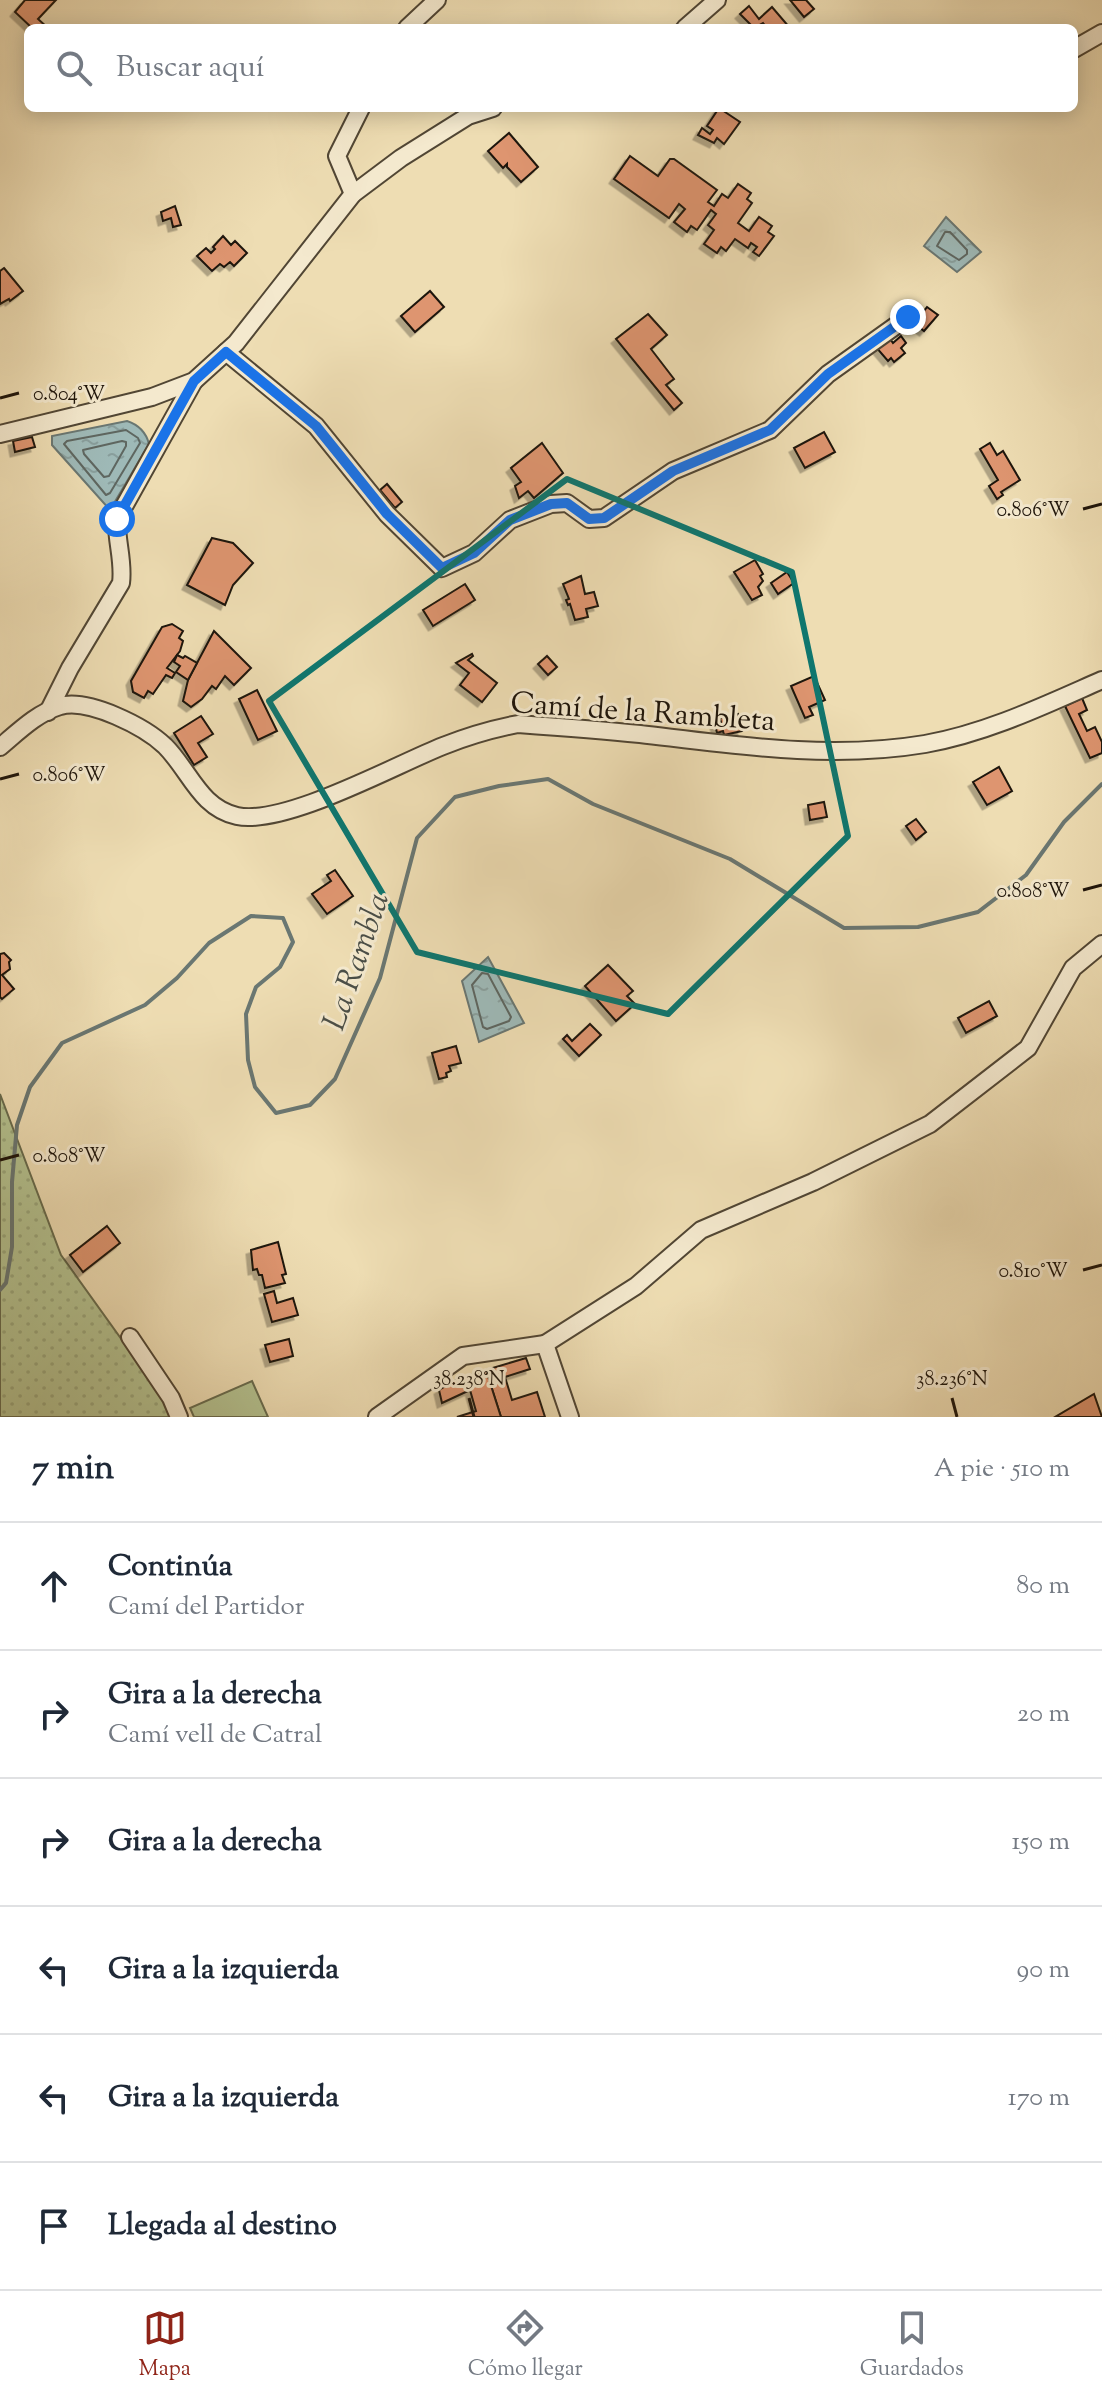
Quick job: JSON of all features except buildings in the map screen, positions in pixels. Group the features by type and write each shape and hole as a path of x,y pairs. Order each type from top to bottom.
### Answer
{"street":[{"path":"411,24 437,0"},
{"path":"690,24 717,0"},
{"path":"1078,47 1102,33"},
{"path":"353,194 337,156 359,112"},
{"path":"48,712 70,668 121,583 123,569 117,519 194,381 226,352 353,194 401,158 468,116 480,112"},
{"path":"226,352 316,426 387,514 442,568 474,553 510,520 551,504 567,503 589,519 604,518 673,471 770,430 828,374 908,317"},
{"path":"0,434 152,397 194,381"},
{"name":"Camí de la Rambleta","path":"0,747 48,712 60,706 81,705 126,720 165,746 212,807 239,816 262,816 274,815 336,793 483,731 518,724 797,751 857,750 925,744 979,731 1102,680"},
{"path":"377,1417 463,1356 545,1344 636,1286 701,1230 813,1182 930,1124 1028,1048 1073,968 1102,944"},
{"path":"130,1337 171,1398 179,1417"},
{"path":"545,1344 570,1417"}],"highlighted area":[{"path":"567,479 792,572 848,836 668,1014 417,952 269,701"}],"green space":[{"path":"0,1094 61,1255 165,1400 172,1417 0,1417"},
{"path":"252,1381 268,1417 194,1417 190,1408"}],"water":[{"path":"946,217 981,252 957,272 924,246"},
{"path":"127,421 141,430 149,444 110,510 52,445 52,436"},
{"path":"488,957 524,1023 479,1042 462,981"}],"waterway":[{"name":"La Rambla","path":"0,1290 6,1283 12,1247 12,1182 17,1125 30,1087 62,1043 145,1005 177,978 209,943 251,916 283,918 293,942 280,967 256,987 246,1014 248,1060 255,1087 276,1113 310,1105 335,1079 380,978 417,838 455,797 499,786 548,779 593,804 730,859 844,928 918,927 978,912 1026,875 1064,822 1102,784"}],"route":[{"path":"117,519 184,404 194,381 226,352 316,426 387,514 442,568 474,553 510,520 551,504 567,503 589,519 604,518 673,471 770,430 828,374 908,317"}]}
